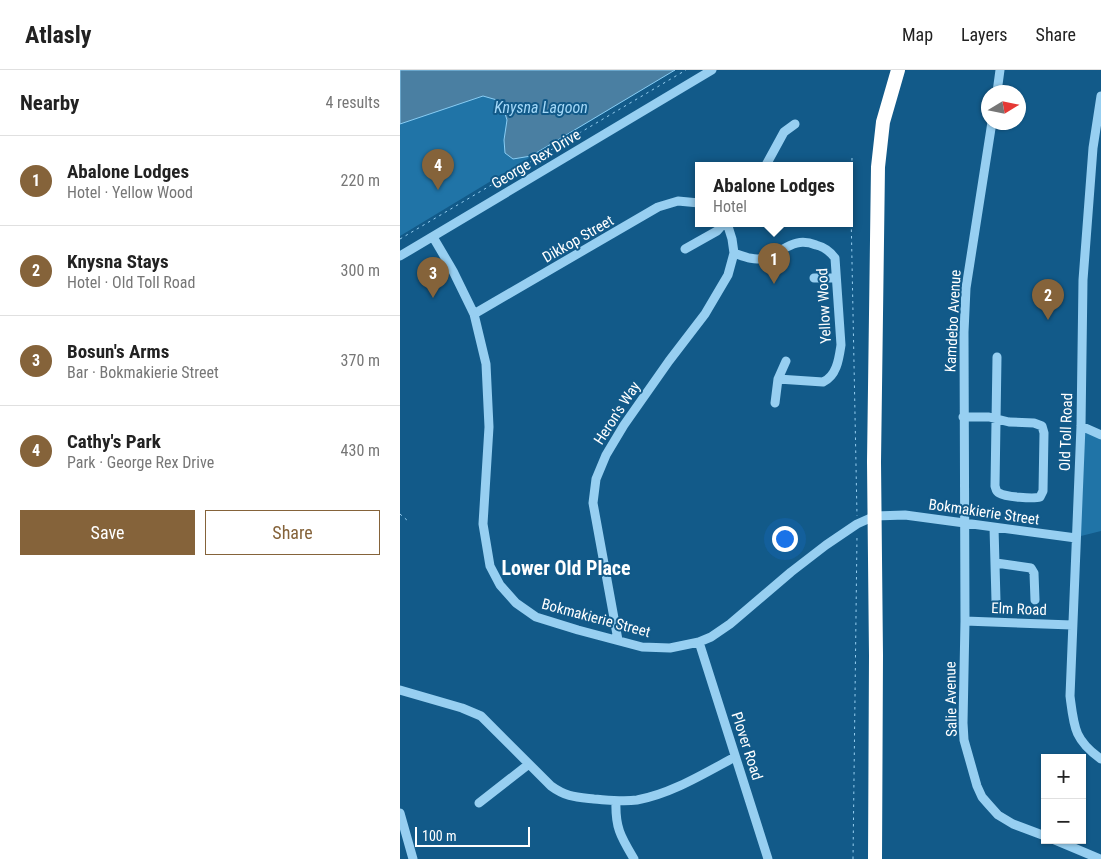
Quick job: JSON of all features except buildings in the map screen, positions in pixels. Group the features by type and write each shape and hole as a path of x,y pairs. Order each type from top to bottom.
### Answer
{"highway":[{"path":"875,859 874,462 878,167 883,122 898,70"}],"street":[{"name":"George Rex Drive","path":"400,256 712,70"},
{"path":"998,85 1000,70"},
{"name":"Old Toll Road","path":"1101,96 1093,148 1083,280 1081,426 1070,696 1075,728 1080,740 1088,750 1101,759"},
{"path":"768,162 784,132 795,124"},
{"name":"Kamdebo Avenue","path":"964,523 963,361 966,288 991,130"},
{"name":"Dikkop Street","path":"474,314 658,207 678,201 695,203"},
{"path":"685,249 721,227"},
{"name":"Heron's Way","path":"618,640 595,515 594,490 596,479 606,455 624,425 719,294 728,275 734,253 732,239 727,227"},
{"name":"Bokmakierie Street","path":"433,237 453,271 474,314 483,348 488,387 489,427 483,524 490,566 500,585 516,603 536,617 642,646 670,648 699,642 711,637 730,624 826,545 857,524 875,516 905,515 1076,538"},
{"name":"Yellow Wood","path":"734,253 758,259 800,242 822,247 835,258 840,357 832,375 823,382 778,379"},
{"path":"814,278 836,278"},
{"path":"963,417 997,418 1009,422 1034,423 1042,426 1044,433 1043,491 1040,497 1030,498 1000,494 996,490 997,418 997,357"},
{"path":"775,402 778,379 786,361"},
{"path":"1081,426 1101,435"},
{"name":"Salie Avenue","path":"964,523 965,621 962,723 966,748 982,797 998,815 1012,824 1041,835"},
{"path":"994,527 996,601"},
{"path":"996,563 1030,568 1034,573 1034,600"},
{"name":"Elm Road","path":"965,621 1072,625"},
{"name":"Plover Road","path":"699,642 768,859"},
{"path":"400,690 462,708 481,716 551,786 562,794 572,797 616,801 637,800 654,796 736,757"},
{"path":"479,803 528,764"},
{"path":"616,801 615,818 617,827 634,859"},
{"path":"400,813 414,859"},
{"path":"1064,844 1100,859"}],"path":[{"path":"400,239 686,70"},
{"path":"852,158 852,162"},
{"path":"851,227 857,524 853,859"},
{"path":"400,514 408,521"}],"shaded area":[{"path":"400,70 675,70 400,236"},
{"path":"1083,428 1101,437 1101,531 1077,537"}],"water":[{"name":"Knysna Lagoon","path":"400,70 675,70 531,156 513,159 505,153 504,140 507,120 502,104 497,100 483,96 400,124"}],"place":[{"name":"Cathy's Park","path":"438,190"},
{"name":"Abalone Lodges","path":"774,284"},
{"name":"Bosun's Arms","path":"433,298"},
{"name":"Knysna Stays","path":"1048,320"}],"district":[{"name":"Lower Old Place","path":"566,568"}]}
